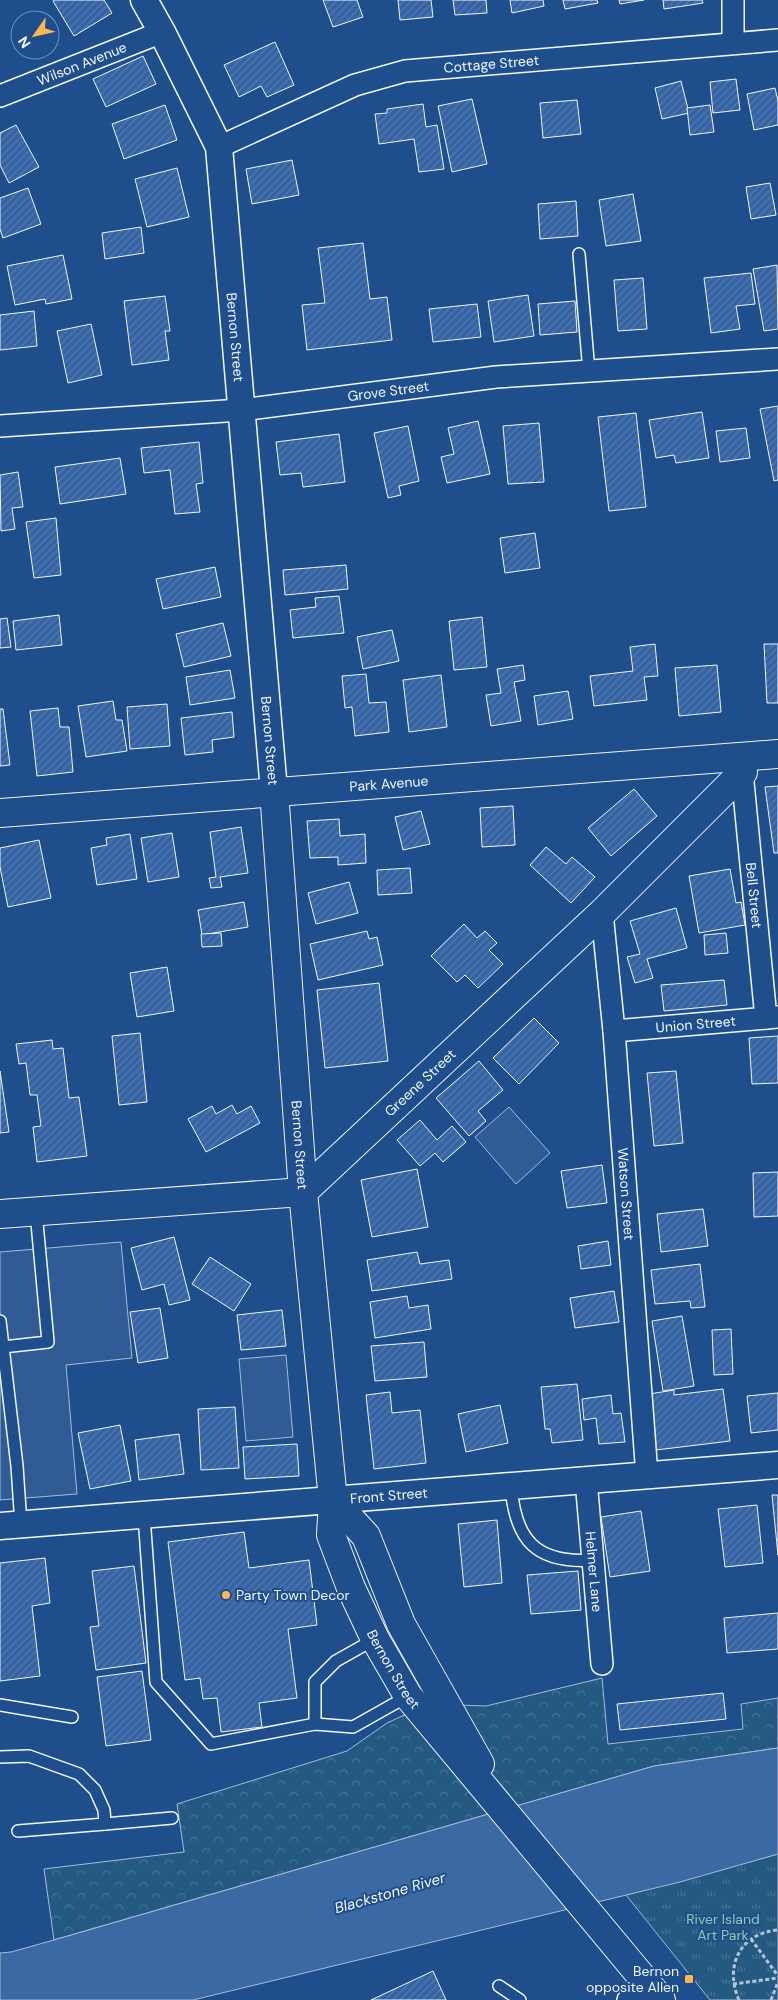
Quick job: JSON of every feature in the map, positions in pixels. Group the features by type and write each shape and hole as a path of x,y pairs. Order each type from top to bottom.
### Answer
{"main road":[{"name":"Park Avenue","path":"0,813 274,791 742,765 778,754"},
{"name":"Greene Street","path":"303,1192 602,913 742,765"},
{"name":"Bernon Street","path":"274,791 303,1192 333,1500 331,1535 351,1588 376,1639 416,1706 604,1930 645,1995"},
{"path":"0,1214 303,1192"},
{"name":"Bernon Street","path":"333,1500 366,1536 401,1624 506,1813"}],"street":[{"name":"Bernon Street","path":"144,0 219,147 274,791"},
{"path":"733,0 733,43"},
{"name":"Wilson Avenue","path":"0,96 162,32"},
{"name":"Cottage Street","path":"219,147 354,85 405,71 778,40"},
{"name":"Grove Street","path":"0,426 241,410 496,377 778,359"},
{"name":"Bell Street","path":"742,765 772,1018"},
{"name":"Watson Street","path":"602,913 614,1031 647,1476"},
{"name":"Union Street","path":"614,1031 772,1018"},
{"name":"Front Street","path":"10,1526 778,1465"},
{"name":"Helmer Lane","path":"586,1480 602,1664"}],"lane":[{"path":"579,254 589,372"},
{"path":"3,1348 48,1342 36,1212"},
{"path":"0,1321 17,1466 10,1526"},
{"path":"511,1486 516,1521 521,1532 529,1542 544,1553 561,1560 593,1560"},
{"path":"144,1516 156,1682 211,1744 315,1724 353,1728 416,1706"},
{"path":"315,1724 315,1682 336,1661 376,1639"},
{"path":"0,1705 72,1717"},
{"path":"0,1757 30,1756 79,1774 95,1790 104,1810 105,1824"},
{"path":"18,1830 172,1818"},
{"path":"498,1986 520,2000"}],"path":[{"path":"739,2000 733,1984 732,1974 735,1959 743,1946 751,1939 768,1930 778,1930"},
{"path":"733,1984 778,1977 751,1939"},
{"path":"771,2000 778,1982"}],"green space":[{"path":"602,1678 608,1744 743,1729 741,1704 778,1698 778,1748 654,1766 54,1940 44,1869 184,1852 177,1804 347,1751 387,1723 428,1704 486,1706"},
{"name":"River Island Art Park","path":"778,1854 778,2000 710,2000 626,1895"}],"shaded area":[{"path":"509,1107 550,1153 516,1184 475,1137"},
{"path":"121,1242 132,1358 66,1365 77,1494 0,1500 0,1252"},
{"path":"286,1355 293,1437 246,1441 239,1359"}],"water":[{"name":"Blackstone River","path":"778,1748 778,1854 680,1882 193,2000 0,2000 0,1953 11,1952 54,1940 654,1766"}],"building":[{"path":"104,0 112,13 74,36 53,1"},
{"path":"323,0 357,0 363,17 333,27"},
{"path":"398,0 431,0 433,17 400,20"},
{"path":"453,0 486,0 487,13 455,15"},
{"path":"510,0 543,0 544,6 512,13"},
{"path":"563,0 597,0 598,3 565,9"},
{"path":"619,0 644,0 620,4"},
{"path":"663,0 702,0 703,3 664,9"},
{"path":"275,42 294,85 267,97 261,86 239,97 224,65"},
{"path":"143,56 156,84 106,107 93,79"},
{"path":"736,79 740,110 713,113 710,82"},
{"path":"681,81 689,113 662,119 655,88"},
{"path":"775,88 778,101 778,125 754,130 747,94"},
{"path":"472,99 487,164 452,172 438,106"},
{"path":"577,100 581,134 543,138 540,103"},
{"path":"423,104 426,127 437,125 444,169 419,172 414,139 379,144 375,114 387,113 387,109"},
{"path":"165,105 177,140 124,159 112,124"},
{"path":"710,105 714,132 690,135 687,108"},
{"path":"16,125 39,167 9,183 0,165 0,133"},
{"path":"292,160 299,195 252,204 246,169"},
{"path":"177,168 189,217 147,227 135,179"},
{"path":"770,183 776,215 751,219 746,187"},
{"path":"28,188 41,224 3,238 0,229 0,198"},
{"path":"633,194 641,241 606,246 599,200"},
{"path":"576,201 578,236 540,239 538,204"},
{"path":"141,227 144,253 105,259 102,233"},
{"path":"363,243 370,299 387,297 392,340 307,350 302,305 325,303 318,248"},
{"path":"63,255 72,299 46,304 45,299 15,305 7,266"},
{"path":"777,265 778,329 764,331 753,269"},
{"path":"751,273 755,304 736,306 740,329 711,333 704,278"},
{"path":"643,278 647,329 618,331 614,280"},
{"path":"528,295 534,336 494,342 488,301"},
{"path":"165,296 170,331 165,331 169,360 132,365 124,301"},
{"path":"575,301 577,332 540,335 538,304"},
{"path":"477,304 481,337 433,342 429,309"},
{"path":"34,311 37,346 0,350 0,315"},
{"path":"91,324 102,375 68,383 57,331"},
{"path":"778,406 778,480 774,481 760,409"},
{"path":"702,412 709,458 676,463 674,455 656,458 649,420"},
{"path":"636,413 646,507 609,511 598,417"},
{"path":"478,421 490,474 447,483 441,457 454,454 448,428"},
{"path":"539,423 544,482 508,484 503,426"},
{"path":"408,426 419,481 399,486 401,495 388,498 374,433"},
{"path":"746,428 750,458 720,462 716,431"},
{"path":"339,434 345,482 303,487 301,473 280,475 276,442"},
{"path":"199,442 203,483 196,484 200,512 175,514 170,470 144,473 141,448"},
{"path":"120,458 126,494 60,504 55,467"},
{"path":"18,472 23,507 12,508 15,529 1,531 0,475"},
{"path":"56,518 61,575 34,578 26,522"},
{"path":"535,533 540,568 505,573 500,538"},
{"path":"346,565 348,589 285,595 283,570"},
{"path":"215,567 221,597 163,609 156,579"},
{"path":"339,596 344,633 293,638 290,610 316,607 315,598"},
{"path":"59,615 62,645 16,650 13,621"},
{"path":"482,617 487,667 454,670 449,621"},
{"path":"7,618 11,647 0,648 0,619"},
{"path":"223,623 231,656 184,667 176,634"},
{"path":"392,630 399,661 363,669 357,637"},
{"path":"655,644 658,676 644,677 647,700 594,706 590,676 633,671 630,647"},
{"path":"764,644 778,644 778,703 767,703"},
{"path":"523,665 525,680 514,682 521,721 491,726 486,695 501,693 497,669"},
{"path":"717,665 721,712 679,716 675,668"},
{"path":"230,670 235,698 190,705 186,677"},
{"path":"366,674 369,703 386,702 389,732 355,736 352,707 345,708 342,676"},
{"path":"441,675 447,727 409,732 403,680"},
{"path":"568,691 573,719 538,725 534,696"},
{"path":"113,701 116,720 122,720 127,751 86,757 78,706"},
{"path":"167,704 170,746 130,749 127,707"},
{"path":"58,708 60,727 69,727 73,772 37,776 30,711"},
{"path":"0,709 3,709 10,765 0,766"},
{"path":"232,712 234,737 212,740 213,752 185,755 181,718"},
{"path":"778,786 778,853 774,853 765,787"},
{"path":"634,789 657,816 611,856 588,828"},
{"path":"513,806 515,845 482,847 480,808"},
{"path":"421,811 430,844 403,850 395,817"},
{"path":"339,819 340,836 365,834 366,863 338,865 338,857 310,858 307,821"},
{"path":"241,827 248,873 220,877 222,887 211,888 209,878 216,877 210,832"},
{"path":"172,833 179,877 148,882 141,838"},
{"path":"130,834 137,879 97,885 91,848 107,845 106,838"},
{"path":"39,840 51,898 8,907 0,867 0,848"},
{"path":"546,847 566,864 572,857 595,877 571,903 530,865"},
{"path":"410,868 412,893 378,895 377,870"},
{"path":"730,869 736,903 741,902 745,925 699,933 689,876"},
{"path":"349,882 358,913 316,924 308,893"},
{"path":"244,902 248,927 202,935 198,910"},
{"path":"676,908 687,948 647,959 653,978 635,983 627,957 640,954 630,921"},
{"path":"464,924 477,938 485,931 497,943 489,950 503,964 478,988 465,975 457,982 431,956"},
{"path":"367,931 369,939 377,937 383,965 318,980 310,944"},
{"path":"221,933 222,946 202,947 201,934"},
{"path":"726,933 728,953 705,955 704,935"},
{"path":"167,967 174,1011 137,1017 130,973"},
{"path":"724,980 727,1005 664,1011 661,985"},
{"path":"379,983 388,1061 325,1068 317,990"},
{"path":"534,1018 559,1043 519,1084 493,1058"},
{"path":"140,1033 147,1102 119,1105 112,1036"},
{"path":"778,1036 778,1083 752,1084 749,1038"},
{"path":"52,1040 53,1049 63,1048 69,1098 79,1097 87,1156 37,1162 33,1127 41,1126 37,1095 30,1095 26,1063 19,1064 16,1044"},
{"path":"479,1061 503,1090 478,1111 486,1121 469,1136 436,1098"},
{"path":"0,1071 9,1132 0,1133"},
{"path":"676,1071 683,1143 654,1146 647,1073"},
{"path":"232,1105 237,1114 251,1106 260,1123 206,1152 188,1119 212,1106 216,1114"},
{"path":"420,1120 437,1140 452,1126 466,1142 443,1162 435,1153 420,1166 397,1140"},
{"path":"602,1165 607,1203 567,1208 561,1171"},
{"path":"417,1169 428,1227 372,1237 361,1180"},
{"path":"778,1172 778,1216 754,1217 753,1173"},
{"path":"703,1209 708,1246 661,1252 657,1214"},
{"path":"174,1237 190,1300 169,1305 164,1284 142,1290 131,1248"},
{"path":"608,1241 611,1265 581,1269 578,1246"},
{"path":"417,1252 420,1264 449,1260 452,1279 372,1291 367,1260"},
{"path":"210,1257 251,1284 234,1311 192,1284"},
{"path":"700,1264 705,1307 691,1308 690,1301 655,1304 651,1270"},
{"path":"614,1291 619,1322 575,1328 570,1298"},
{"path":"407,1296 409,1308 428,1305 431,1329 375,1338 370,1302"},
{"path":"160,1308 168,1358 138,1363 130,1312"},
{"path":"282,1310 286,1346 241,1350 237,1315"},
{"path":"682,1316 694,1386 663,1391 652,1321"},
{"path":"731,1329 733,1374 714,1375 712,1330"},
{"path":"424,1342 427,1377 375,1381 371,1346"},
{"path":"577,1384 583,1440 552,1443 550,1429 545,1429 541,1387"},
{"path":"723,1389 730,1441 656,1450 649,1394 674,1390 674,1395"},
{"path":"390,1392 392,1413 420,1410 426,1463 374,1469 366,1395"},
{"path":"778,1393 778,1430 751,1433 747,1396"},
{"path":"611,1395 613,1414 621,1413 625,1442 599,1444 596,1418 584,1420 582,1399"},
{"path":"500,1405 508,1443 466,1452 458,1414"},
{"path":"235,1407 239,1468 201,1470 198,1409"},
{"path":"120,1425 131,1481 90,1489 78,1433"},
{"path":"179,1434 184,1474 139,1480 135,1440"},
{"path":"297,1444 299,1476 245,1479 243,1447"},
{"path":"772,1495 778,1495 778,1555"},
{"path":"757,1505 763,1563 725,1567 718,1509"},
{"path":"641,1511 650,1571 610,1577 601,1517"},
{"path":"497,1520 502,1583 464,1587 458,1524"},
{"path":"244,1532 249,1568 309,1560 317,1625 288,1629 297,1698 259,1703 262,1727 221,1732 217,1698 203,1699 200,1678 185,1680 168,1542"},
{"path":"45,1558 50,1603 32,1606 40,1676 0,1681 0,1563"},
{"path":"134,1566 146,1663 96,1670 90,1627 99,1626 92,1571"},
{"path":"578,1571 581,1610 531,1614 527,1575"},
{"path":"778,1613 778,1649 727,1653 724,1618"},
{"path":"142,1671 151,1740 106,1746 97,1677"},
{"path":"723,1693 726,1719 620,1730 617,1704"},
{"path":"433,1971 446,2000 371,2000"}],"place":[{"name":"Party Town Decor","path":"226,1595"},
{"name":"Bernon opposite Allen","path":"689,1979"}]}
